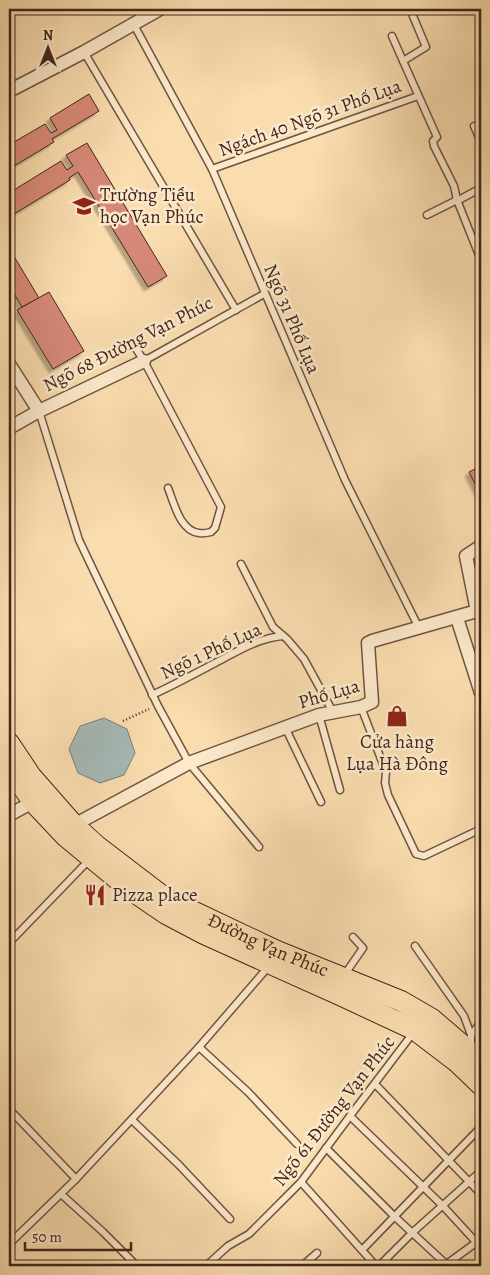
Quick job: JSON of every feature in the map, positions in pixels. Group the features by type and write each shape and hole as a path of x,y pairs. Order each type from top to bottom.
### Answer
{"main road":[{"name":"Đường Vạn Phúc","path":"9,743 31,776 74,825 97,846 165,898 273,958 416,1030 457,1062 481,1085"},
{"name":"Đường Vạn Phúc","path":"9,768 33,802 65,836 128,888 166,914 204,934 273,958 342,978 401,1001 432,1019 477,1053"}],"street":[{"path":"9,91 84,52 159,9"},
{"name":"Ngõ 68 Đường Vạn Phúc","path":"9,428 39,411 144,361"},
{"path":"9,364 39,411"},
{"name":"Phố Lụa","path":"74,825 188,763 319,715 361,707 371,703 373,700 368,644 372,641 457,618 479,610 466,556 481,546"},
{"path":"457,618 481,693"},
{"path":"9,815 33,802"}],"lane":[{"path":"403,61 426,48 410,9"},
{"name":"Ngõ 31 Phố Lụa","path":"134,23 212,169 345,480 419,628"},
{"path":"392,36 437,137 433,141 454,186 457,200 481,260"},
{"path":"84,52 236,310"},
{"name":"Ngách 40 Ngõ 31 Phố Lụa","path":"212,169 418,96"},
{"path":"474,126 481,142"},
{"path":"427,215 481,188"},
{"name":"Ngõ 68 Đường Vạn Phúc","path":"144,361 264,294"},
{"path":"133,344 144,361 221,507 215,528 211,532 198,533 188,529 181,519 168,488"},
{"path":"39,411 79,540 152,695 188,763 259,847"},
{"path":"241,564 273,627 304,659 333,712"},
{"name":"Ngõ 1 Phố Lụa","path":"152,695 248,646 267,638 283,636"},
{"path":"361,707 386,772 385,783 388,795 416,854 424,856 481,830"},
{"path":"319,715 340,790"},
{"path":"285,727 321,802"},
{"path":"9,943 90,858"},
{"path":"342,978 363,948 353,937"},
{"path":"415,946 464,1016 477,1053"},
{"path":"9,1244 76,1179 132,1120 199,1047 273,958"},
{"path":"477,1053 481,1022"},
{"name":"Ngõ 61 Đường Vạn Phúc","path":"206,1266 228,1246 248,1234 301,1182 416,1030"},
{"path":"199,1047 248,1092 297,1144"},
{"path":"375,1084 481,1194"},
{"path":"9,1109 76,1179"},
{"path":"326,1148 394,1216 413,1232 444,1265 479,1241 350,1116"},
{"path":"132,1120 179,1165 230,1220"},
{"path":"362,1250 481,1127"},
{"path":"301,1182 377,1266 481,1172"},
{"path":"61,1194 137,1266"},
{"path":"302,1266 317,1253"}],"path":[{"path":"123,720 151,709"}],"shaded area":[{"path":"104,718 127,729 135,753 124,775 100,783 78,773 69,749 80,726"}],"building":[{"path":"89,94 99,111 52,139 54,142 9,169 9,145 45,124 51,133 57,130 50,118"},
{"path":"87,143 167,276 148,287 78,172 69,178 70,180 9,217 9,193 61,161 67,170 73,166 66,155"},
{"path":"9,248 39,298 22,307 9,285"},
{"path":"49,292 84,351 53,369 17,310"},
{"path":"481,466 481,496 469,472"}],"place":[{"name":"Trường Tiểu học Vạn Phúc","path":"84,206"},
{"name":"Cửa hàng Lụa Hà Đông","path":"397,716"},
{"name":"Pizza place","path":"95,895"}]}
